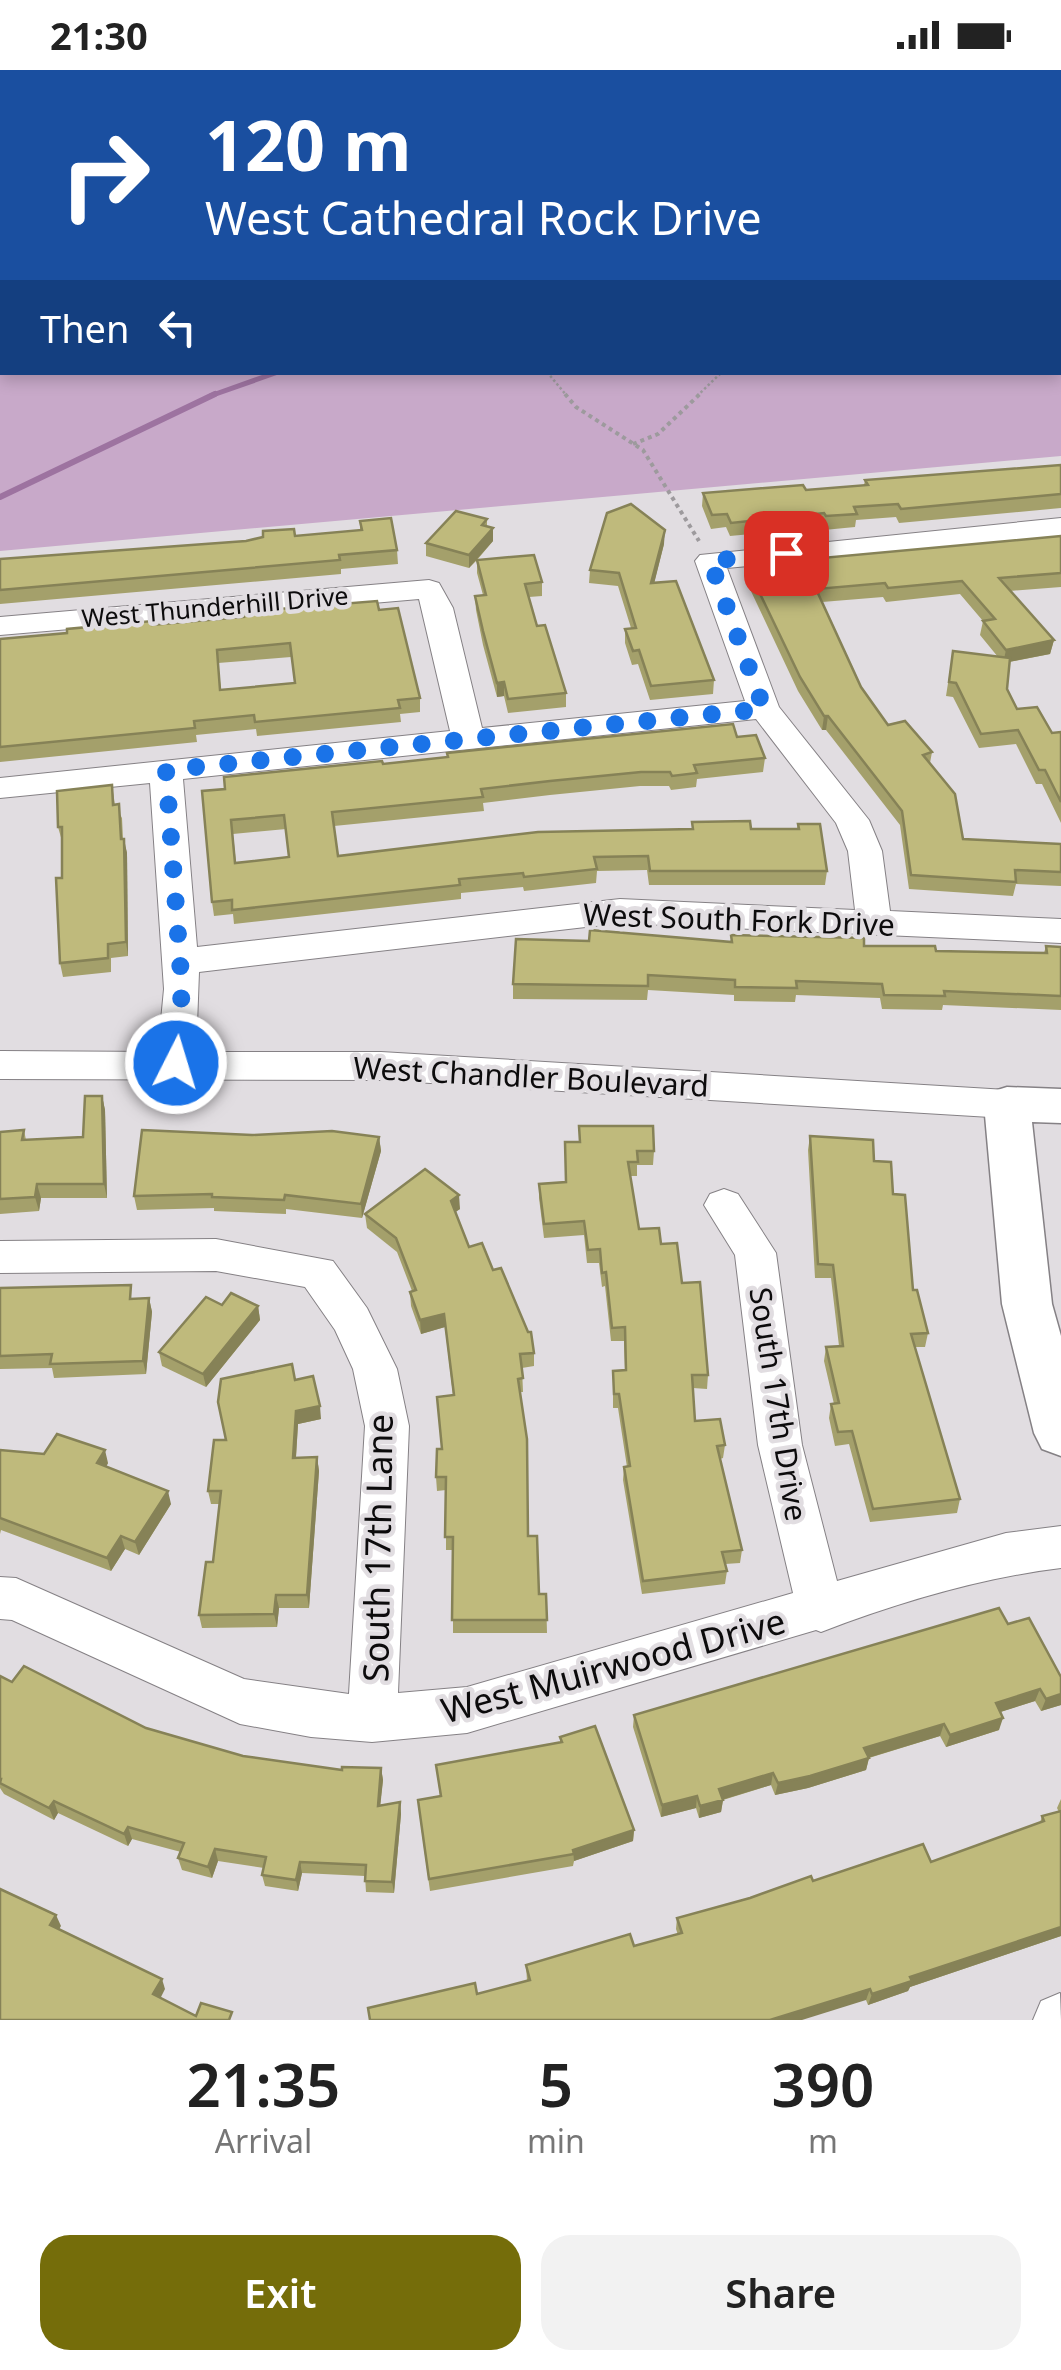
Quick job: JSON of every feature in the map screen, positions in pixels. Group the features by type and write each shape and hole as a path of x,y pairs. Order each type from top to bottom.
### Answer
{"main road":[{"name":"West Chandler Boulevard","path":"1006,1104 1061,1106"},
{"path":"1006,1104 1027,1304 1061,1433"}],"street":[{"path":"874,922 865,851 852,820 764,709 710,561 1061,527"},
{"name":"West Thunderhill Drive","path":"0,626 429,589 438,608 468,739"},
{"path":"0,788 764,709"},
{"path":"166,770 182,989 176,1063"},
{"name":"West South Fork Drive","path":"179,962 620,911 1061,930"},
{"name":"West Chandler Boulevard","path":"0,1065 176,1063 484,1070 1006,1104"},
{"name":"South 17th Drive","path":"724,1205 755,1254 780,1444 821,1610"},
{"name":"South 17th Lane","path":"0,1256 216,1255 318,1272 352,1320 375,1369 387,1426 372,1719"},
{"name":"West Muirwood Drive","path":"0,1598 16,1599 240,1702 372,1719 467,1710 1006,1554 1061,1547"}],"path":[{"path":"549,375 576,407 644,450 660,471 710,561"},
{"path":"634,444 658,434 719,375"}],"shaded area":[{"path":"0,375 1061,375 1061,456 0,551"}],"building":[{"path":"1061,465 1061,494 901,509 898,504 854,507 857,514 824,513 731,523 727,514 712,515 703,493 803,485 806,490 868,485 865,480"},
{"path":"631,504 665,530 651,583 676,581 714,680 651,686 639,650 633,651 625,629 636,628 619,573 590,570 607,513"},
{"path":"456,511 487,519 482,525 493,528 469,555 426,543"},
{"path":"391,518 397,550 339,555 340,560 0,590 0,559 246,541 263,537 263,531 294,529 295,536 362,530 360,521"},
{"path":"1061,536 1061,573 999,578 1054,640 1006,650 983,621 995,619 962,581 816,589 861,687 888,725 905,721 932,752 923,755 955,794 963,839 1061,844 1061,872 1015,870 1016,882 911,875 902,811 828,716 824,716 800,677 750,573 770,571 767,563"},
{"path":"534,555 542,582 525,584 537,626 545,625 566,693 508,699 504,682 497,683 475,596 486,595 477,560"},
{"path":"377,601 379,610 398,608 420,698 398,700 400,708 255,722 254,715 194,721 195,728 0,747 0,639 152,621 152,625 244,617 243,612","holes":["290,643 295,683 220,690 217,650"]},
{"path":"953,651 1010,658 1007,689 1017,709 1037,707 1052,733 1061,732 1061,802 1018,730 981,734 956,683 949,682"},
{"path":"733,724 737,737 756,735 765,758 694,765 697,773 672,776 670,772 641,772 550,781 481,789 483,797 332,812 338,856 538,832 693,829 692,822 750,821 751,829 799,829 798,824 820,824 827,871 650,871 648,856 594,857 597,869 459,879 460,885 232,910 232,900 212,902 202,791 225,789 224,777 448,757 447,753","holes":["284,815 289,857 235,863 231,820"]},
{"path":"112,785 113,805 119,804 124,839 126,942 108,944 108,958 60,963 56,878 62,878 62,827 58,827 57,791"},
{"path":"590,930 732,942 731,935 864,938 864,946 935,946 936,951 1047,953 1046,946 1061,947 1061,996 944,991 945,996 884,995 882,984 796,981 797,988 735,987 735,980 648,975 648,986 513,984 516,939 589,941"},
{"path":"85,1096 102,1096 104,1184 37,1184 35,1197 0,1199 0,1132 24,1130 22,1140 83,1137"},
{"path":"579,1126 653,1126 654,1151 637,1151 638,1162 628,1162 639,1229 659,1228 661,1244 677,1243 682,1283 700,1282 708,1375 692,1375 695,1421 720,1419 725,1445 717,1446 742,1550 722,1552 727,1571 643,1581 624,1467 630,1466 619,1394 614,1394 613,1371 626,1370 625,1327 612,1328 600,1249 588,1250 584,1221 544,1224 539,1184 566,1182 565,1142 580,1142"},
{"path":"142,1130 252,1135 332,1131 379,1137 361,1204 285,1195 284,1200 212,1194 134,1196"},
{"path":"810,1136 873,1140 874,1161 891,1162 893,1194 905,1195 913,1290 917,1290 928,1333 911,1334 960,1499 873,1509 852,1431 838,1432 831,1404 839,1403 826,1347 843,1346 833,1265 818,1264"},
{"path":"425,1169 459,1195 451,1201 469,1247 482,1243 493,1270 501,1268 531,1332 534,1353 520,1354 523,1378 518,1379 527,1439 528,1536 537,1536 539,1594 546,1594 547,1620 452,1620 453,1537 445,1537 446,1477 436,1477 437,1449 442,1449 437,1397 454,1395 444,1314 420,1320 410,1292 416,1290 396,1238 365,1214"},
{"path":"131,1285 130,1299 149,1298 143,1361 50,1364 52,1354 0,1356 0,1288"},
{"path":"231,1293 258,1306 203,1374 159,1352 206,1297 222,1305"},
{"path":"292,1364 295,1380 313,1376 320,1406 296,1411 293,1458 317,1457 307,1595 276,1595 274,1614 199,1615 206,1562 213,1562 221,1491 208,1491 214,1440 226,1440 218,1402 221,1379"},
{"path":"57,1434 105,1450 97,1463 168,1491 135,1542 121,1536 107,1558 0,1518 0,1450 44,1454"},
{"path":"999,1608 1008,1624 1029,1618 1061,1677 1061,1694 1046,1699 1040,1689 996,1703 1003,1718 950,1735 944,1724 864,1748 869,1758 810,1776 778,1783 773,1773 719,1789 723,1800 700,1806 697,1796 662,1805 634,1715"},
{"path":"24,1666 146,1728 243,1756 342,1770 381,1768 378,1806 400,1802 392,1882 365,1881 366,1865 300,1862 296,1880 262,1875 266,1857 215,1849 208,1867 178,1858 184,1843 128,1827 124,1834 54,1801 49,1808 0,1783 0,1676 12,1682"},
{"path":"595,1726 634,1830 573,1850 574,1854 429,1879 418,1800 441,1796 436,1765 562,1742 560,1737"},
{"path":"1061,1811 1061,1927 910,1977 912,1981 872,1994 870,1989 770,2020 370,2020 368,2008 475,1983 477,1994 530,1980 526,1965 630,1934 634,1946 682,1933 677,1918 811,1876 813,1881 923,1844 931,1862 1044,1821 1042,1816"},
{"path":"0,1889 56,1915 50,1925 162,1979 153,1994 196,2016 201,2003 232,2012 229,2020 0,2020"}],"waterway":[{"path":"213,395 270,375"},
{"path":"0,497 213,395"}],"route":[{"path":"176,1063 182,989 166,770 764,709 710,561 786,553"}]}
